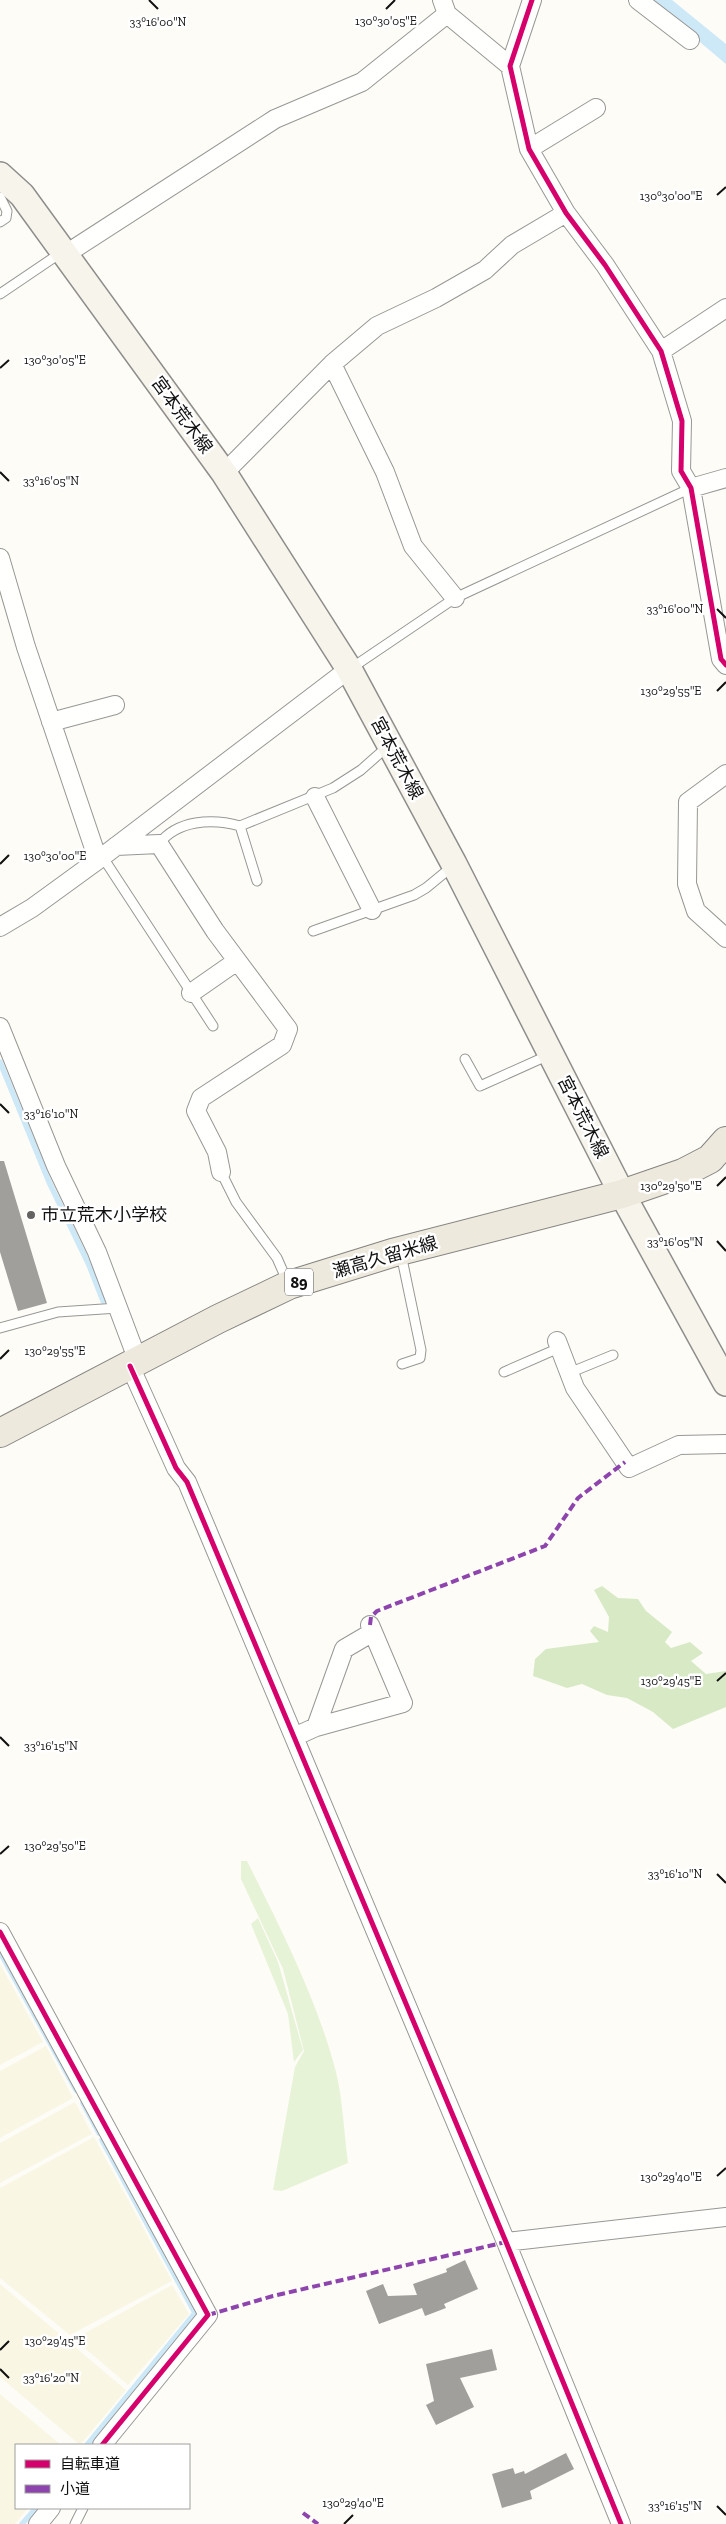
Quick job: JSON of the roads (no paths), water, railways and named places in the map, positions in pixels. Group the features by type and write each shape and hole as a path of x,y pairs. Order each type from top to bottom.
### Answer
{"main road":[{"name":"宮本荒木線","path":"0,175 22,196 65,253 224,473 350,669 454,864 622,1194 726,1383"},
{"name":"瀬高久留米線","path":"0,1433 218,1318 289,1285 401,1250 622,1194 683,1173 710,1159 726,1141"}],"street":[{"path":"532,0 510,66 529,149 566,214 606,265 661,351 682,421 681,471 691,488 721,658 726,665"},
{"path":"638,0 690,40"},
{"path":"65,253 275,119 362,82 445,7 510,66"},
{"path":"529,149 596,108"},
{"path":"224,473 332,364 377,326 436,298 485,270 512,246 566,214"},
{"path":"661,351 726,308"},
{"path":"332,364 385,472 413,546 455,598"},
{"path":"691,488 726,478"},
{"path":"0,558 26,647 51,722 105,854"},
{"path":"0,927 32,908 350,669"},
{"path":"51,722 115,705"},
{"path":"726,774 688,802 687,884 696,911 726,938"},
{"path":"315,796 372,910"},
{"path":"105,854 158,844 237,961 288,1029 282,1045 201,1098 196,1111 217,1152 221,1172"},
{"path":"192,993 237,961"},
{"path":"0,1026 56,1166 97,1252 118,1308 134,1364 176,1468 187,1482 506,2242 621,2524"},
{"path":"558,1345 575,1388 629,1468 679,1445 726,1444"},
{"path":"294,1737 316,1727 403,1703 371,1628 344,1649 316,1727"},
{"path":"0,1932 208,2316 103,2444"},
{"path":"506,2242 726,2218"},
{"path":"38,2524 50,2509"}],"lane":[{"path":"0,197 6,211 6,218 0,222"},
{"path":"0,294 65,253"},
{"path":"350,669 455,598 691,488"},
{"path":"158,844 166,835 191,822 240,826 315,796 361,770 390,744"},
{"path":"240,826 257,881"},
{"path":"105,854 213,1026"},
{"path":"313,931 414,895 426,888 454,864"},
{"path":"466,1059 480,1086 551,1054"},
{"path":"221,1172 236,1202 277,1258 289,1285"},
{"path":"401,1250 421,1350 420,1358 402,1364"},
{"path":"0,1328 58,1312 118,1308"},
{"path":"504,1372 558,1345"},
{"path":"569,1373 613,1355"},
{"path":"76,2524 83,2509"}],"water":[{"path":"650,0 672,0 726,44 726,64"}],"waterway":[{"path":"0,1062 49,1182 89,1265 103,1301"},
{"path":"0,1952 76,2090"},
{"path":"83,2103 99,2133"},
{"path":"88,2444 195,2313 102,2140"},
{"path":"22,2524 35,2509"}],"place":[{"name":"市立荒木小学校","path":"31,1215"}]}
